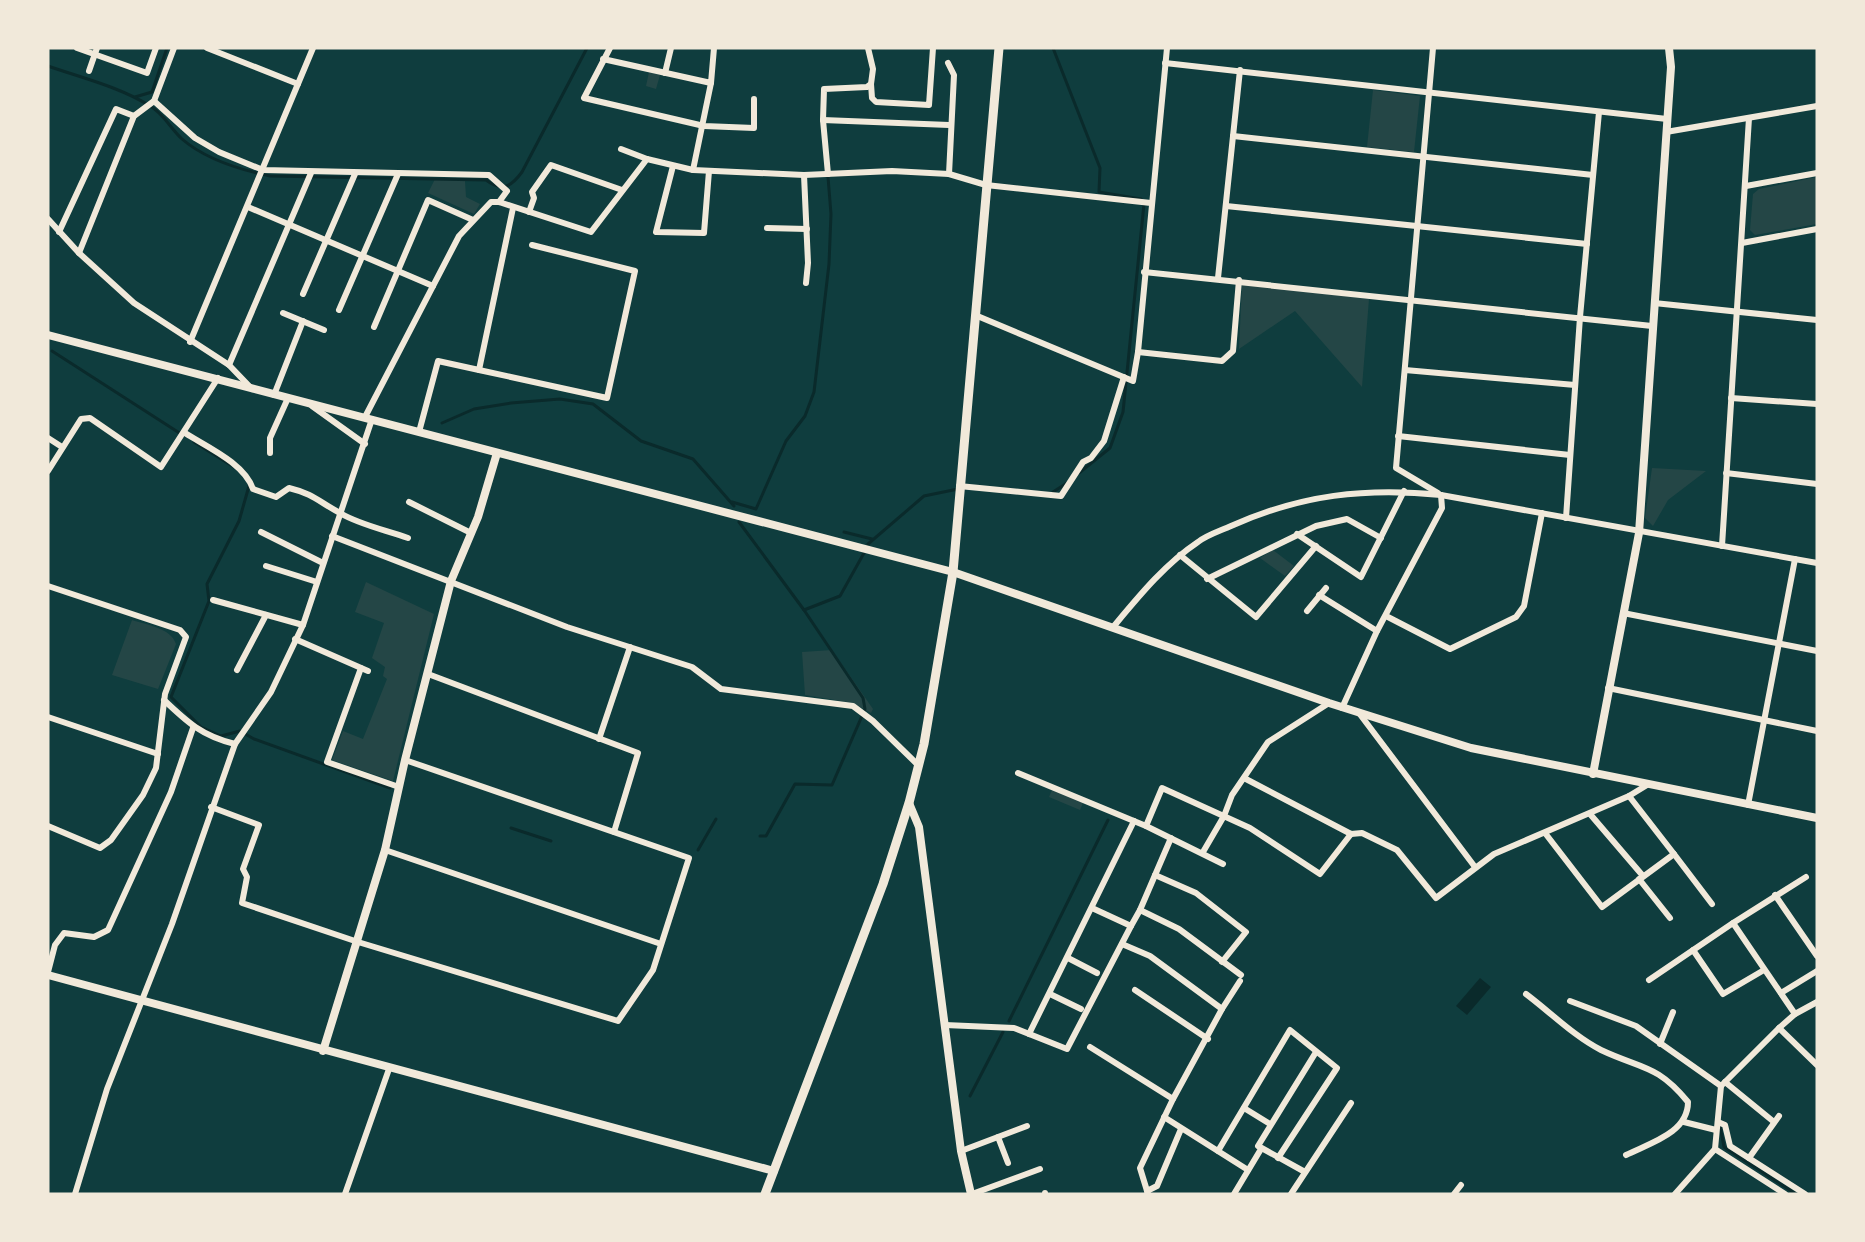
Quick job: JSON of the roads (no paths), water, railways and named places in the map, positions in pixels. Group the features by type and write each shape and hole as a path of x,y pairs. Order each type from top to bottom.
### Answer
{"main road":[{"path":"765,1194 882,884 909,803 933,693 953,572 999,48"},
{"path":"48,335 953,572 1114,626 1329,704 1471,748 1817,818"}],"street":[{"path":"77,48 96,51 147,73 156,48"},
{"path":"79,253 134,116 154,101 174,48"},
{"path":"207,48 298,84"},
{"path":"190,342 313,48"},
{"path":"610,48 584,98 704,126 754,128 754,99"},
{"path":"665,73 671,48"},
{"path":"693,170 704,126 714,48"},
{"path":"868,48 873,69 872,98 876,102 929,105 933,48"},
{"path":"975,315 1133,381 1138,352 1167,48"},
{"path":"1433,48 1396,468 1441,495"},
{"path":"1593,774 1639,533 1671,67 1669,48"},
{"path":"88,71 96,51"},
{"path":"603,59 711,83"},
{"path":"948,63 954,75 949,174"},
{"path":"1166,63 1667,119"},
{"path":"1218,278 1240,70"},
{"path":"828,174 823,120 824,89 867,87 871,84"},
{"path":"154,101 195,138 219,152 263,170 489,176 507,191 499,202"},
{"path":"1666,132 1817,106"},
{"path":"59,232 116,109 134,116"},
{"path":"1566,518 1580,317 1599,112"},
{"path":"1722,546 1749,118"},
{"path":"823,120 950,125"},
{"path":"1233,136 1593,175"},
{"path":"621,149 647,159 693,170 804,175 892,171 949,174 986,184 1151,204"},
{"path":"75,1194 107,1089 173,921 234,744 272,692 303,625 339,513 365,444 368,418 459,236 491,202 499,202 591,232 647,159"},
{"path":"529,212 534,198 532,192 551,165 622,190"},
{"path":"673,166 656,231 704,233 709,171"},
{"path":"229,365 312,173"},
{"path":"1746,186 1817,173"},
{"path":"303,294 355,174"},
{"path":"339,310 398,174"},
{"path":"804,175 807,229 806,283"},
{"path":"374,327 428,200 473,220"},
{"path":"1226,206 1587,244"},
{"path":"248,207 433,286"},
{"path":"478,370 513,208"},
{"path":"48,219 79,253 134,303 190,342 229,365 252,389"},
{"path":"767,228 807,229"},
{"path":"1742,243 1817,230"},
{"path":"419,432 438,362 607,398 635,271 532,245"},
{"path":"1144,272 1411,298 1652,326"},
{"path":"1138,352 1222,361 1233,351 1239,280"},
{"path":"1654,303 1817,320"},
{"path":"284,313 324,330"},
{"path":"274,395 303,321"},
{"path":"1405,370 1575,385"},
{"path":"959,486 1061,496 1083,462 1091,458 1104,441 1124,377"},
{"path":"48,471 81,419 90,418 161,466 185,433 218,378"},
{"path":"270,453 270,438 288,398"},
{"path":"1731,398 1817,404"},
{"path":"310,404 365,444"},
{"path":"185,433 241,470 250,479 253,489 276,497 289,488 303,491 319,498 339,513 408,538"},
{"path":"1398,436 1570,455"},
{"path":"48,438 62,447"},
{"path":"323,1051 385,850 405,760 451,581 471,533 497,453"},
{"path":"1726,473 1817,484"},
{"path":"1297,534 1361,577 1404,491"},
{"path":"1114,626 1180,555 1200,540 1268,510 1352,492 1404,491 1441,495 1639,533 1817,563"},
{"path":"1342,708 1377,631 1442,508 1441,495"},
{"path":"409,502 471,533"},
{"path":"1386,616 1450,649 1516,617 1524,606 1542,513"},
{"path":"1207,579 1316,526 1347,519 1381,538"},
{"path":"261,532 324,563"},
{"path":"332,536 567,627 692,667 721,689 853,706 873,721 918,765"},
{"path":"1180,555 1256,617 1316,546"},
{"path":"1748,805 1795,559"},
{"path":"266,566 317,582"},
{"path":"48,586 180,630 186,637 164,700 156,768 142,795 111,840 100,848 48,826"},
{"path":"1307,611 1326,588"},
{"path":"1319,595 1377,631"},
{"path":"213,600 303,625"},
{"path":"1623,613 1817,651"},
{"path":"237,670 266,615"},
{"path":"295,639 368,671"},
{"path":"599,739 630,647"},
{"path":"361,668 327,762 399,787"},
{"path":"428,674 638,753 614,832"},
{"path":"1608,688 1817,731"},
{"path":"164,700 193,728 217,740 234,744"},
{"path":"1203,852 1224,816 1232,795 1268,742 1329,704"},
{"path":"1359,713 1475,867"},
{"path":"48,717 158,754"},
{"path":"193,728 171,792 108,930 94,937 64,933 56,945 48,974 323,1051 774,1172"},
{"path":"212,807 259,825 243,869 247,877 242,903 358,942 618,1021 653,970 689,858 405,760"},
{"path":"1018,773 1146,826 1203,852 1223,864"},
{"path":"1244,778 1351,834 1362,833 1397,849 1436,898 1494,854 1590,814 1647,785"},
{"path":"1146,826 1162,788 1250,828 1320,874 1351,834"},
{"path":"1629,796 1712,904"},
{"path":"909,803 920,827 961,1151 972,1194 1040,1169"},
{"path":"1590,814 1670,918"},
{"path":"1029,1034 1134,821"},
{"path":"1545,833 1602,907 1674,854"},
{"path":"945,1025 1014,1028 1066,1049 1140,910 1172,838"},
{"path":"385,850 661,944"},
{"path":"1155,875 1196,893 1246,932 1222,962"},
{"path":"1648,980 1732,923 1806,877"},
{"path":"1775,895 1817,956"},
{"path":"1092,908 1131,926"},
{"path":"1140,910 1179,929 1240,978 1164,1117 1140,1168 1148,1193 1157,1186 1181,1129"},
{"path":"1732,923 1795,1014"},
{"path":"1122,944 1150,956 1222,1008"},
{"path":"1693,950 1723,994 1764,970"},
{"path":"1068,958 1096,973"},
{"path":"1781,993 1817,971"},
{"path":"1136,990 1208,1039"},
{"path":"1145,996 1150,990"},
{"path":"1050,994 1081,1009"},
{"path":"1526,994 1600,1050 1646,1066 1673,1083 1688,1102 1688,1114 1677,1129 1626,1155"},
{"path":"1570,1001 1636,1026 1723,1084 1774,1122"},
{"path":"1675,1194 1715,1149 1723,1084 1795,1014 1817,1002"},
{"path":"1170,1013 1175,1006"},
{"path":"1660,1044 1673,1012"},
{"path":"1779,1028 1817,1065"},
{"path":"1218,1151 1290,1030 1336,1068 1278,1158"},
{"path":"1090,1047 1173,1100"},
{"path":"1109,1058 1113,1051"},
{"path":"1305,1172 1258,1146 1316,1052"},
{"path":"345,1194 389,1069"},
{"path":"1153,1087 1158,1080"},
{"path":"1291,1194 1350,1104"},
{"path":"1244,1108 1270,1124"},
{"path":"1749,1158 1779,1116"},
{"path":"1164,1117 1248,1170"},
{"path":"1684,1122 1716,1130"},
{"path":"1718,1122 1725,1125 1730,1146 1805,1194"},
{"path":"961,1151 1027,1126"},
{"path":"998,1137 1008,1163"},
{"path":"1234,1194 1261,1149"},
{"path":"1715,1149 1785,1194"},
{"path":"1454,1194 1461,1185"}],"waterway":[{"path":"135,97 152,92 167,48"},
{"path":"48,66 114,88 138,99 155,109 191,146 212,158 247,170 270,176 486,180 502,187 510,184 522,172 587,48"},
{"path":"1053,48 1100,168 1099,192 1141,199"},
{"path":"732,502 756,509 786,441 805,416 814,392 829,264 831,214 828,177"},
{"path":"1079,473 1110,448 1123,412 1144,204"},
{"path":"52,351 181,434"},
{"path":"442,423 474,409 511,403 560,399 593,404 641,441 693,459 734,506"},
{"path":"194,442 234,467"},
{"path":"1053,492 1067,483"},
{"path":"249,486 239,521 207,584 209,601 171,697 201,727 221,736 240,731 254,739 390,788"},
{"path":"868,544 924,496 958,489"},
{"path":"739,522 804,610 863,698 865,709 832,785 795,784 766,836 760,836"},
{"path":"844,532 872,539"},
{"path":"804,610 840,596 864,553"},
{"path":"698,850 716,819"},
{"path":"1009,1021 1108,820"},
{"path":"511,828 551,841"},
{"path":"970,1096 1003,1032"},
{"path":"1720,1126 1724,1147 1796,1194"}]}
